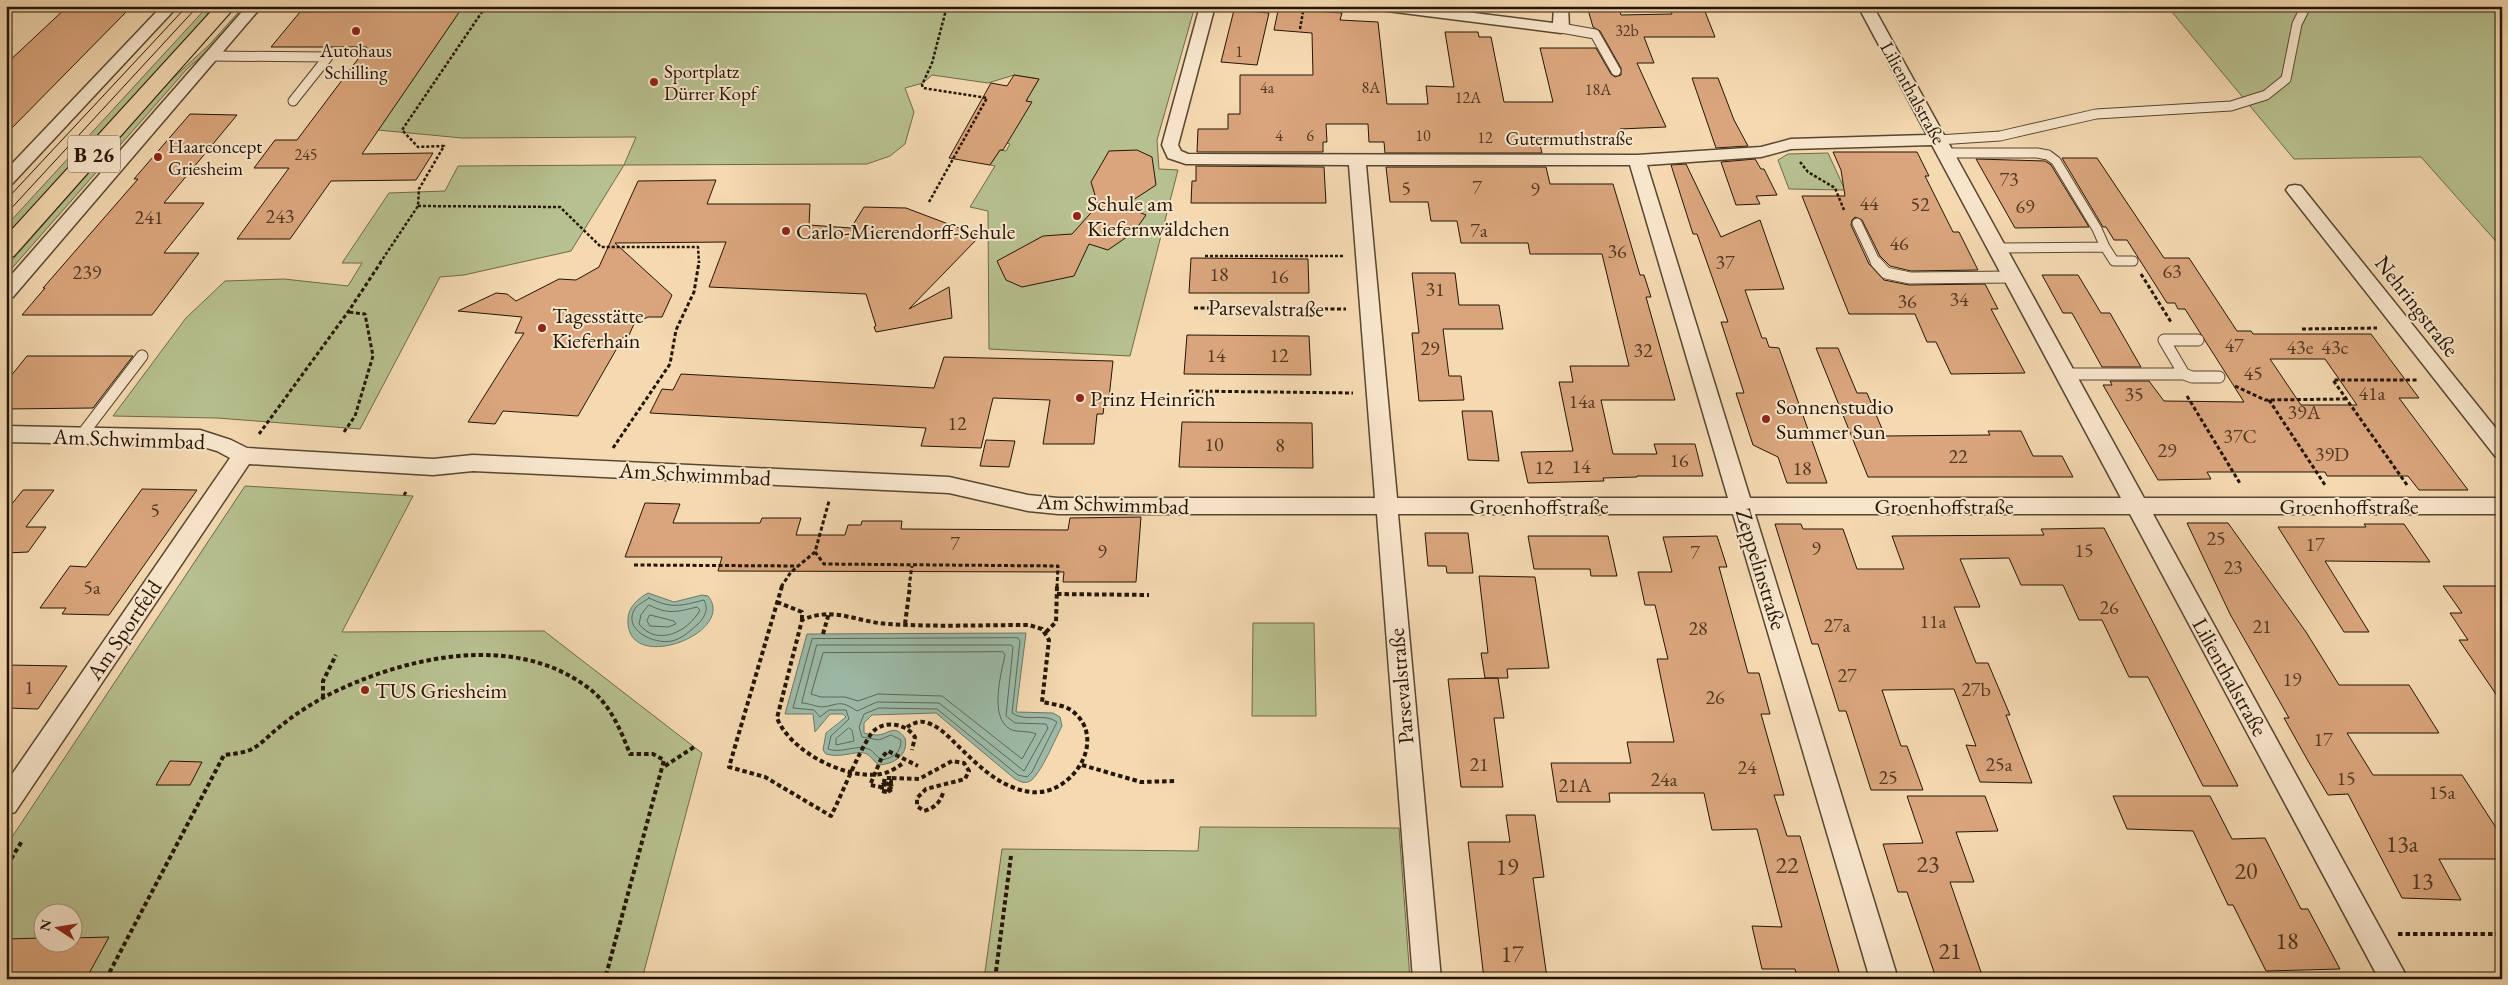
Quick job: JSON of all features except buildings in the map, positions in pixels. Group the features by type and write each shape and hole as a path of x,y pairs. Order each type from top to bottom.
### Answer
{"main road":[{"name":"B 26","path":"6,251 227,6"}],"street":[{"path":"6,180 171,6"},
{"path":"6,293 255,6"},
{"name":"Gutermuthstraße","path":"1208,6 1170,145 1172,151 1177,156 1198,160 1637,160 1761,152 1791,144 1942,146"},
{"path":"1379,6 1562,28 1561,6"},
{"name":"Lilienthalstraße","path":"1865,6 1999,248 2136,505 2394,979"},
{"name":"Parsevalstraße","path":"1357,160 1427,979"},
{"name":"Zeppelinstraße","path":"1637,160 1884,979"},
{"name":"Nehringstraße","path":"2295,190 2502,451"},
{"name":"Am Schwimmbad","path":"6,434 200,438 224,444 243,456 433,467 473,463 949,485 977,489 1028,503 1058,506 1386,506"},
{"name":"Am Sportfeld","path":"6,804 243,456"},
{"name":"Groenhoffstraße","path":"1386,506 2502,506"}],"lane":[{"path":"1942,146 2000,136 2096,114 2231,106 2266,95 2286,79 2297,24 2306,6"},
{"path":"1562,28 1591,32 1599,38 1616,70"},
{"path":"210,56 328,57 293,101"},
{"name":"Lilienthalstraße","path":"1942,146 2048,155 2056,161 2114,261 2133,261"},
{"path":"1858,223 1875,262 1887,274 1908,278 2014,277"},
{"path":"1999,248 2105,247"},
{"path":"2179,374 2164,340 2198,340"},
{"path":"81,436 142,356"},
{"path":"2067,374 2179,374 2192,377 2219,378"}],"path":[{"path":"243,456 348,312 418,206 419,189 444,146 418,147 402,130 486,6"},
{"path":"929,202 987,98 923,88 922,85 932,63 947,6"},
{"path":"1300,29 1304,6"},
{"path":"1791,144 1808,172 1835,188 1849,221 1858,223"},
{"path":"418,206 560,207 601,246 698,247 699,269 694,292 676,330 670,364 616,443 602,469"},
{"path":"1205,256 1365,256"},
{"path":"2133,261 2183,340"},
{"name":"Parsevalstraße","path":"1194,308 1369,309"},
{"path":"344,432 355,416 373,356 365,314 348,312"},
{"path":"2302,329 2405,328"},
{"path":"2179,374 2253,505"},
{"path":"2219,378 2269,400 2346,399"},
{"path":"2422,506 2333,380 2446,380"},
{"path":"1189,391 1376,394"},
{"path":"2269,400 2338,506"},
{"path":"835,481 814,552 798,566 781,587 729,767 765,777 831,816 872,733 884,725 895,724 907,727 915,737 912,750"},
{"path":"814,552 824,564 1058,566 1056,622 1046,632"},
{"path":"634,565 798,566"},
{"path":"905,624 912,566"},
{"path":"1057,594 1149,595"},
{"path":"776,602 802,612 802,620 777,718 778,724 805,752 817,760 874,774 889,772 902,764"},
{"path":"802,620 812,614 829,613 842,614 874,623 1029,625 1040,627 1046,632 1049,640 1042,702 1072,710 1082,720 1087,729 1088,740 1082,765 1073,777 1060,786 1048,790 1024,792 1000,782 939,728 928,721 920,720 907,727"},
{"path":"823,634 829,613"},
{"path":"324,698 321,691 324,680 336,655"},
{"path":"106,979 224,755 248,751 324,698 352,684 412,664 474,656 500,655 539,663 571,675 590,688 611,713 620,728 630,754 661,756 664,760 664,766 605,979"},
{"path":"664,766 694,747"},
{"path":"918,766 891,751 882,757 870,785 886,786 891,781 884,781 885,778 919,779 952,761 964,763 969,770 965,780 954,785 926,788 920,791 916,796 916,806 924,812 930,810 940,802 943,793"},
{"path":"1082,765 1143,783 1160,785 1177,781"},
{"path":"6,873 11,858 22,841"},
{"path":"995,979 1011,856"},
{"path":"2370,934 2502,934"}],"green space":[{"path":"208,6 211,6 204,21 6,239 6,226"},
{"path":"244,6 247,6 213,46 187,69 6,275 6,267 170,81 210,44"},
{"path":"463,6 1195,6 1157,140 1159,169 1178,170 1130,356 989,349 988,211 970,207 995,166 990,165 1000,150 1006,151 1010,144 1004,142 1031,102 1026,101 1039,79 1014,75 988,83 932,75 923,83 905,88 914,112 905,144 890,156 867,164 624,165 636,137 462,138 378,130"},
{"path":"2167,6 2502,6 2502,248 2421,157 2294,159"},
{"path":"1828,153 1845,190 1789,189 1778,160 1788,154"},
{"path":"624,165 571,251 464,275 440,277 360,429 217,418 113,416 186,318 225,281 284,279 348,286 362,263 342,263 389,193 445,191 458,166"},
{"name":"TUS Griesheim","path":"245,486 413,496 342,632 544,631 702,753 642,979 6,979 6,846"},
{"path":"1253,623 1314,623 1316,716 1252,716"},
{"path":"1200,827 1399,828 1410,979 984,979 1002,849 1198,851"}],"water":[{"path":"648,593 674,602 702,595 708,596 713,610 708,623 695,635 678,643 660,647 643,645 632,636 628,615 638,600"},
{"path":"1026,633 1016,712 1053,713 1060,717 1062,726 1048,756 1034,778 1028,782 1015,779 936,713 872,715 864,723 864,733 881,735 894,730 898,731 905,738 906,744 899,758 890,763 879,765 863,753 832,755 826,754 823,750 826,733 846,717 843,714 830,714 815,732 813,714 785,714 807,634"}],"tram line":[{"path":"6,200 187,6"},
{"path":"6,214 198,6"}],"place":[{"name":"Autohaus Schilling","path":"356,31"},
{"name":"Sportplatz Dürrer Kopf","path":"654,82"},
{"name":"Haarconcept Griesheim","path":"158,157"},
{"name":"Schule am Kiefernwäldchen","path":"1077,216"},
{"name":"Carlo-Mierendorff-Schule","path":"786,231"},
{"name":"Tagesstätte Kieferhain","path":"542,328"},
{"name":"Prinz Heinrich","path":"1080,398"},
{"name":"Sonnenstudio Summer Sun","path":"1766,419"},
{"name":"TUS Griesheim","path":"365,690"}]}
